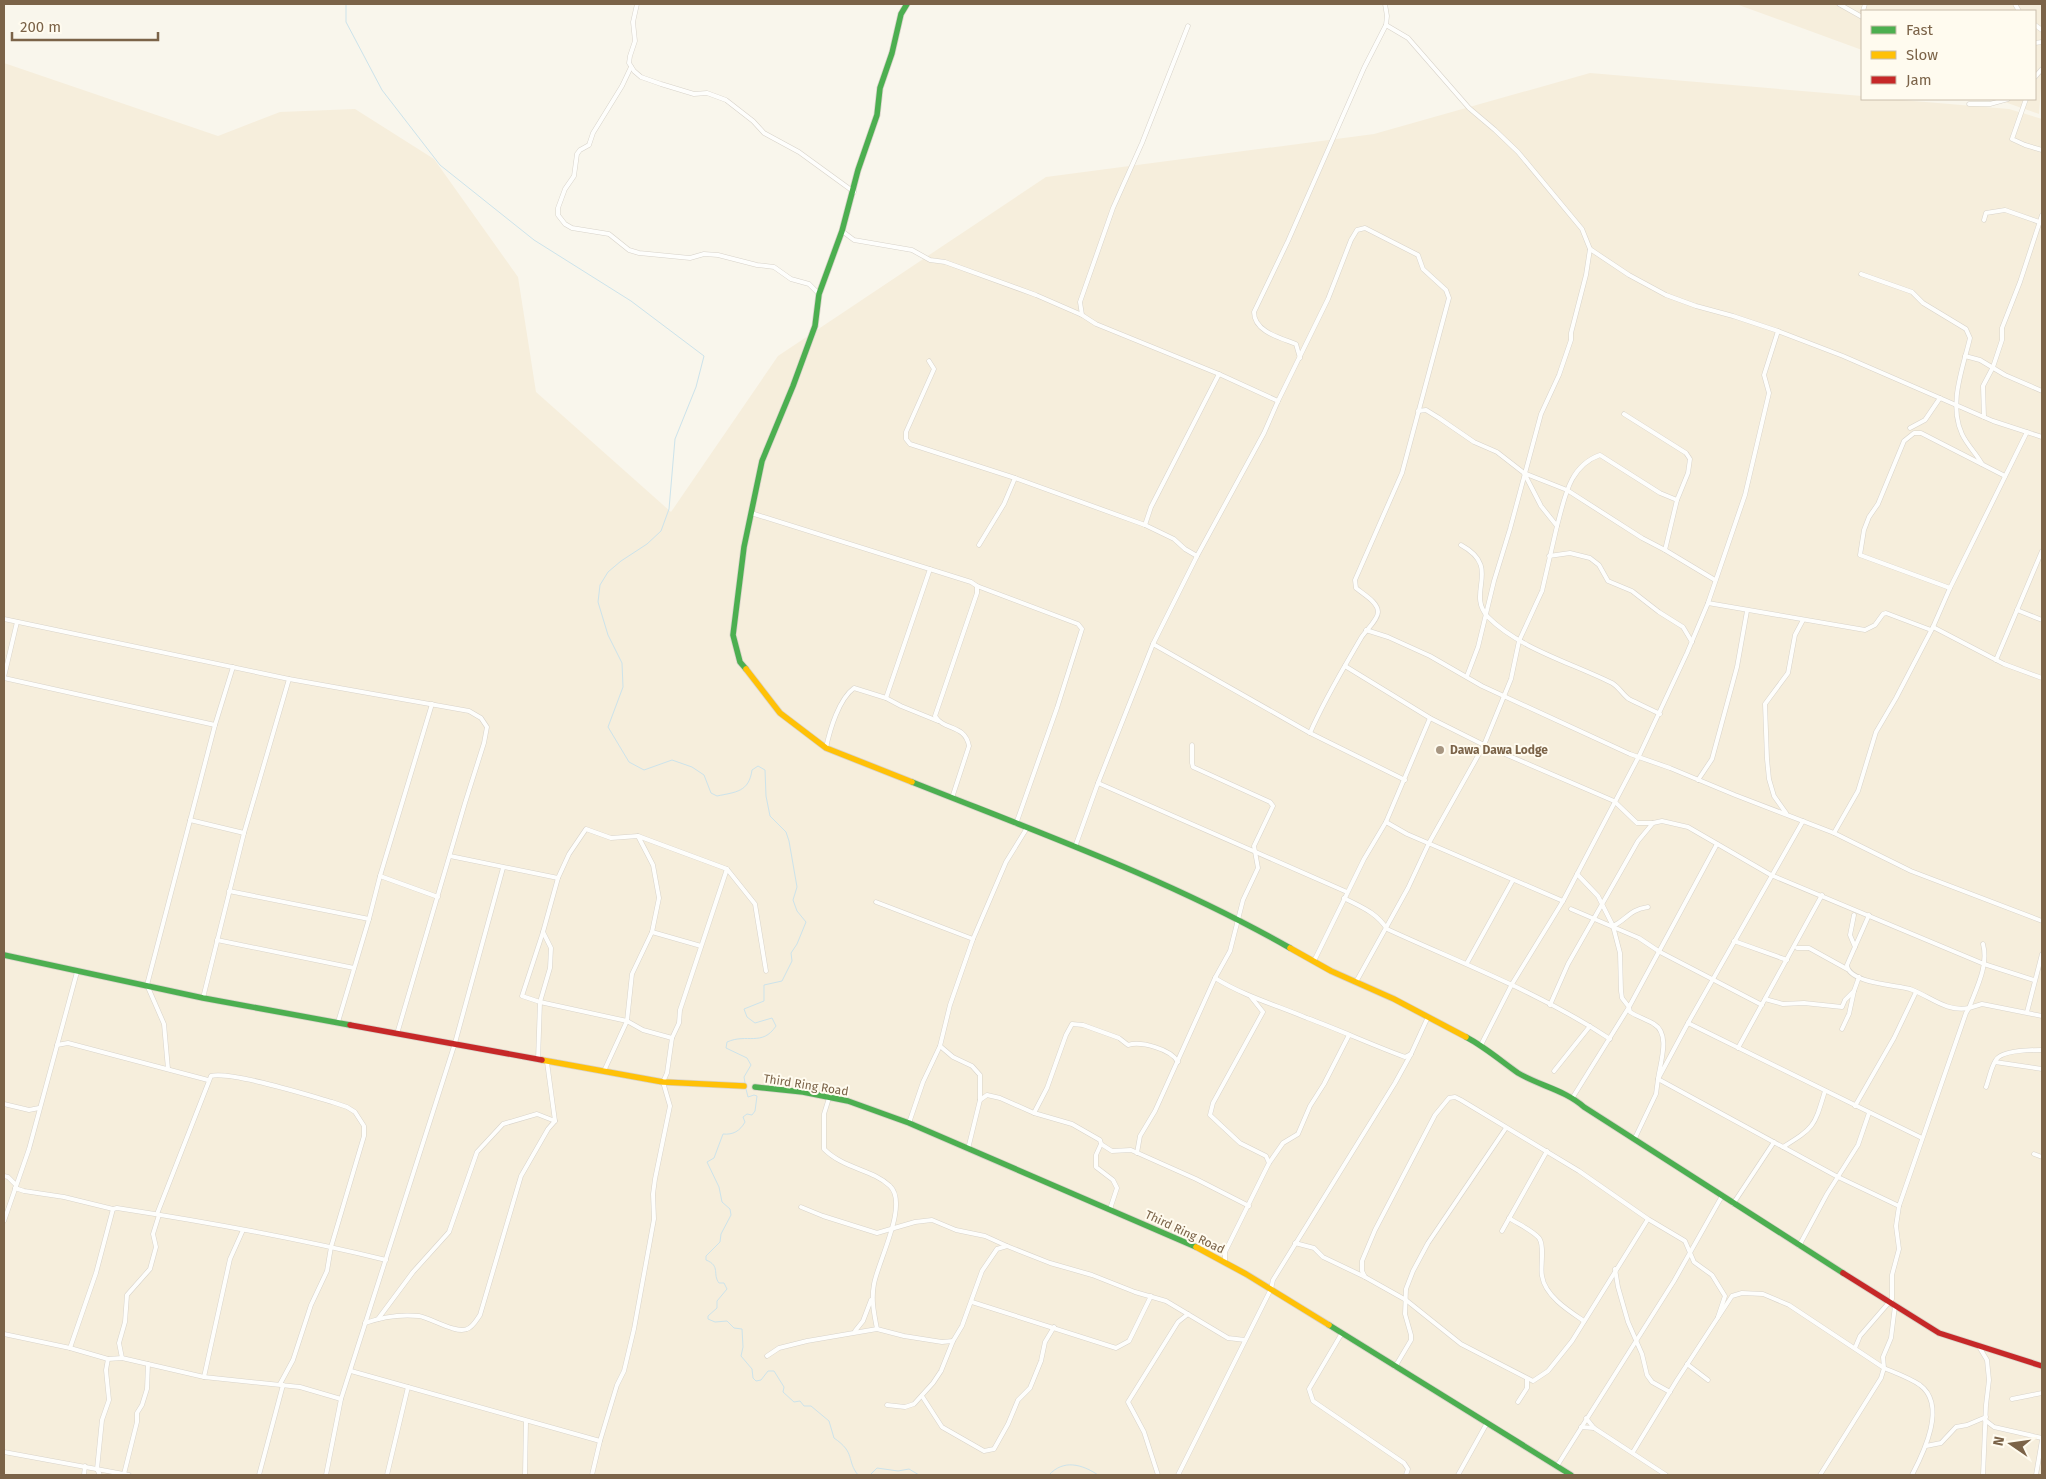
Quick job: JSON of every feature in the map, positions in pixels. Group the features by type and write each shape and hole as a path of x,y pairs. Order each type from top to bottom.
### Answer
{"street":[{"path":"637,4 633,14 635,41 630,56 630,67 622,86 593,133 589,145 577,154 574,176 565,189 558,208 558,215 565,224 572,228 608,234 629,250 639,253 690,258 704,254 718,255 757,266 774,267 791,278 808,284 818,294"},
{"path":"907,4 901,14 892,53 880,88 877,115 858,170 854,192 818,294 815,326 762,461 744,547 733,635 740,662 780,713 826,748 1075,847 1200,900 1239,919 1314,961 1481,1045 1519,1072 1552,1089 1573,1097 1733,1204 1939,1333 2042,1366"},
{"path":"1300,358 1296,344 1259,327 1254,320 1254,312 1292,232 1364,68 1386,25 1385,4"},
{"path":"1839,4 1861,15"},
{"path":"1386,25 1408,38 1469,108 1496,130 1518,152 1582,229 1590,249 1586,275 1570,333 1571,340 1559,376 1541,414 1468,676"},
{"path":"1082,315 1080,302 1113,208 1142,143 1188,26"},
{"path":"630,67 641,77 694,94 707,93 726,100 764,132 799,152 854,192"},
{"path":"1969,104 1990,104 2004,100"},
{"path":"2026,100 2012,139 2042,150"},
{"path":"1984,220 1986,213 2005,210 2041,223"},
{"path":"1984,417 1983,386 1993,368 2002,340 2002,328 2041,223 2042,215"},
{"path":"1075,847 1098,783 1154,644 1197,556 1264,433 1328,299 1351,240 1357,230 1365,228 1418,254 1423,269 1448,294 1449,298 1402,473 1355,580 1356,588 1374,603 1378,610 1378,617 1366,630 1310,733"},
{"path":"842,230 854,240 912,250 930,260 945,262 1036,295 1082,315 1096,324 1219,374 1278,401"},
{"path":"1590,249 1630,275 1666,295 1696,306 1733,316 1844,356 1984,417 2042,437"},
{"path":"1861,274 1912,292 1923,303 1966,328 1970,338 1958,387 1958,424 1961,433 1982,464"},
{"path":"1481,1045 1512,984 1563,901 1639,756 1692,642 1708,603 1745,495 1769,393 1764,375 1778,332"},
{"path":"1965,356 2042,391"},
{"path":"929,361 934,369 906,432 906,439 910,444 1015,478 1145,525 1174,539 1185,549 1197,556"},
{"path":"1145,525 1150,507 1219,374"},
{"path":"1910,428 1925,420 1940,398"},
{"path":"1418,411 1426,410 1474,442 1496,452 1524,473 1567,490 1642,538 1715,580"},
{"path":"1624,414 1686,453 1690,459 1688,473 1677,500 1665,550"},
{"path":"1834,833 1858,791 1876,732 1932,628 2027,432"},
{"path":"1950,588 1860,555 1864,530 1869,517 1878,504 1904,441 1914,433 1932,438 2005,476"},
{"path":"1356,982 1386,929 1388,921 1408,888 1429,843 1484,745 1512,679 1519,641 1542,591 1557,526 1574,473 1588,459 1600,455 1660,493 1677,500"},
{"path":"1524,473 1540,506 1557,526"},
{"path":"979,545 1004,504 1015,478"},
{"path":"751,513 971,582 977,586 1078,624 1082,629 1057,708 1016,824"},
{"path":"1461,545 1476,556 1482,565 1480,603 1486,615 1501,629 1519,641 1615,684 1627,698 1660,714"},
{"path":"1996,660 2042,551"},
{"path":"1549,556 1570,553 1590,558 1599,565 1608,581 1632,592 1659,612 1683,626 1692,642"},
{"path":"886,698 930,569"},
{"path":"939,721 936,716 977,593 977,586"},
{"path":"1708,603 1865,630 1875,625 1883,614 1886,613 1932,628 1996,660 2042,678"},
{"path":"2017,610 2042,620"},
{"path":"1698,780 1712,759 1734,676 1747,611"},
{"path":"4,619 289,679 469,711 481,718 487,727 484,743 397,1034"},
{"path":"1788,814 1777,801 1770,784 1765,704 1788,673 1795,635 1802,620"},
{"path":"17,622 4,677 215,726"},
{"path":"1366,630 1388,637 1430,656 1468,676 1482,686 1576,730 1834,833 1911,871 2042,921"},
{"path":"1154,644 1310,733 1404,780"},
{"path":"1345,666 1430,718 1484,745 1614,802 1637,823 1644,834"},
{"path":"168,1069 164,1024 147,985 215,726 233,667"},
{"path":"203,998 244,834 289,679"},
{"path":"826,748 829,731 846,694 854,688 886,698 964,734 969,746 952,798"},
{"path":"338,1022 432,704"},
{"path":"1314,961 1347,892 1386,822 1430,718"},
{"path":"1137,1154 1140,1136 1155,1111 1215,978 1226,961 1243,900 1258,868 1254,846 1273,806 1270,802 1193,767 1192,745"},
{"path":"1098,783 1347,892"},
{"path":"190,820 244,834"},
{"path":"1637,823 1662,821 1688,827 1771,875 1984,964 2034,980"},
{"path":"1658,1079 1803,821"},
{"path":"1386,822 1429,843 1563,901"},
{"path":"1550,1004 1568,964 1592,919 1638,841 1653,823"},
{"path":"909,1123 923,1082 940,1046 950,1005 973,939 1006,862 1027,828"},
{"path":"672,1038 643,1030 627,1021 540,1002 522,996 558,878 569,854 586,829 611,838 638,836 727,869 755,904 766,971"},
{"path":"604,1071 627,1021 632,974 652,932 659,898 653,865 638,836"},
{"path":"1573,1097 1629,1007 1717,844"},
{"path":"450,856 558,878"},
{"path":"326,1475 341,1399 455,1043 503,868"},
{"path":"592,1475 617,1385 630,1352 654,1219 653,1194 670,1106 663,1082 667,1073 672,1038 679,1022 680,1010 727,869"},
{"path":"1577,874 1598,896 1613,926 1620,953 1622,998 1629,1007 1630,1012 1655,1024 1662,1031 1664,1040 1656,1094 1636,1138"},
{"path":"380,876 438,897"},
{"path":"1467,963 1513,880"},
{"path":"229,891 369,919"},
{"path":"1738,1048 1822,895"},
{"path":"1344,898 1371,911 1380,918 1386,929 1512,984 1590,1026 1610,1039"},
{"path":"876,902 973,939"},
{"path":"1613,926 1639,908 1648,907"},
{"path":"1571,909 1639,938 1660,952 1762,1005"},
{"path":"1854,915 1850,935 1855,948"},
{"path":"1847,970 1847,965 1869,915"},
{"path":"538,1060 540,1002 550,968 551,948 543,932"},
{"path":"652,932 702,946"},
{"path":"217,940 354,968"},
{"path":"1734,941 1786,960"},
{"path":"1820,1475 1881,1378 1884,1368 1883,1357 1891,1338 1892,1275 1899,1249 1896,1226 1899,1206 1945,1077 1962,1022 1969,1008 1984,964 1986,954 1983,944"},
{"path":"1796,948 1809,948 1851,974 1877,984 1916,992 1957,1010 1982,1004 2042,1016"},
{"path":"2027,1012 2042,954"},
{"path":"4,955 203,998 455,1043 547,1062 663,1082 755,1087"},
{"path":"4,1221 29,1149 77,972"},
{"path":"1842,1029 1849,1014 1859,977"},
{"path":"1215,978 1250,997 1404,1057 1411,1054"},
{"path":"1765,999 1783,1004 1804,1003 1842,1007 1845,1000 1854,991"},
{"path":"1855,1106 1894,1038 1916,992"},
{"path":"1250,997 1263,1012 1213,1103 1210,1116 1240,1143 1266,1156 1269,1163"},
{"path":"1178,1475 1271,1289 1273,1280 1411,1054 1428,1017"},
{"path":"1688,1023 1922,1138"},
{"path":"1034,1112 1047,1088 1066,1034 1072,1024 1083,1025 1119,1038 1128,1045 1141,1043 1166,1051 1175,1056 1178,1062"},
{"path":"1554,1071 1590,1026"},
{"path":"1225,1261 1225,1252 1269,1163 1283,1143 1298,1134 1310,1106 1324,1084 1349,1035"},
{"path":"57,1045 68,1043 208,1080"},
{"path":"940,1046 953,1058 972,1066 980,1075 980,1100 968,1149"},
{"path":"1986,1087 1994,1062 2000,1056 2021,1051 2042,1050"},
{"path":"365,1323 405,1315 421,1317 457,1330 468,1329 480,1315 521,1176 554,1122 547,1062"},
{"path":"1994,1062 2042,1069"},
{"path":"122,1358 119,1343 125,1322 127,1295 150,1269 156,1248 153,1234 158,1214 211,1076 216,1074 273,1086 347,1107 360,1118 364,1126 362,1146 331,1247 327,1271 310,1305 293,1360 282,1384 259,1475"},
{"path":"1658,1079 1838,1177 1899,1206"},
{"name":"Third Ring Road","path":"755,1087 848,1101 909,1123 1110,1209 1225,1261 1316,1314 1395,1367 1571,1475"},
{"path":"1783,1147 1808,1132 1815,1124 1825,1091"},
{"path":"980,1100 987,1095 992,1095 1034,1112 1072,1124 1100,1140 1101,1144 1112,1151 1131,1150 1196,1179 1249,1206"},
{"path":"1365,1277 1362,1271 1362,1261 1378,1224 1435,1115 1449,1098 1454,1097 1547,1151 1648,1219 1685,1241 1694,1262 1712,1275 1726,1296 1718,1317"},
{"path":"830,1098 824,1114 824,1148 832,1157 846,1165 879,1178 891,1186 897,1196 892,1227 874,1281 872,1300 877,1329"},
{"path":"4,1104 20,1109 39,1108"},
{"path":"1799,1246 1858,1145 1869,1113"},
{"path":"378,1319 413,1272 449,1232 477,1152 503,1124 537,1114 554,1122"},
{"path":"1395,1367 1411,1340 1405,1314 1406,1289 1413,1272 1428,1244 1506,1128"},
{"path":"1733,1204 1774,1142"},
{"path":"1101,1144 1096,1155 1096,1167 1113,1180 1117,1188 1110,1209"},
{"path":"1502,1231 1547,1151"},
{"path":"2034,1154 2042,1157"},
{"path":"4,1176 8,1177 16,1186 24,1191 64,1197 113,1209 158,1214 244,1230 386,1260"},
{"path":"1557,1466 1674,1281 1722,1196"},
{"path":"800,1207 877,1233 886,1232 892,1227 932,1220 956,1230 986,1236 1007,1246 1014,1247 1028,1255 1150,1296 1188,1314 1228,1338 1245,1340"},
{"path":"70,1348 96,1273 113,1209"},
{"path":"1509,1218 1538,1236 1543,1268 1542,1277 1547,1289 1571,1313 1584,1321"},
{"path":"1295,1243 1314,1248 1323,1257 1365,1277 1406,1300 1461,1344 1533,1381 1548,1371 1572,1342 1648,1219"},
{"path":"204,1377 230,1259 244,1230"},
{"path":"1685,1241 1698,1238"},
{"path":"887,1405 905,1407 914,1404 941,1371 972,1302 982,1271 998,1248 999,1242"},
{"path":"998,1248 1007,1246"},
{"path":"1616,1269 1618,1287 1628,1322 1642,1354 1647,1375 1652,1382 1670,1392"},
{"path":"1607,1284 1618,1287"},
{"path":"1633,1452 1732,1296 1742,1293 1763,1294 1789,1305 1884,1368 1920,1385 1932,1401 1932,1421 1926,1446 1912,1475"},
{"path":"972,1302 1116,1348 1129,1341 1150,1296"},
{"path":"848,1333 858,1330 872,1300"},
{"path":"1855,1348 1860,1336 1893,1304"},
{"path":"1158,1475 1144,1432 1128,1402 1178,1322 1188,1314"},
{"path":"922,1396 942,1427 984,1451 994,1449 1012,1417 1018,1400 1030,1388 1041,1361 1045,1342 1054,1327"},
{"path":"768,1356 779,1348 798,1343 877,1329 904,1336 942,1342 953,1341"},
{"path":"1342,1333 1309,1389 1312,1401 1404,1463 1408,1469 1406,1475"},
{"path":"4,1334 70,1348 108,1359 122,1358 204,1377 282,1384 341,1399"},
{"path":"1978,1346 1987,1360 1989,1380 1984,1475"},
{"path":"1987,1360 1993,1350"},
{"path":"100,1475 97,1469 102,1420 109,1400 106,1370 108,1359"},
{"path":"4,1452 127,1475 137,1413 142,1406 147,1389 148,1364"},
{"path":"1688,1364 1708,1380"},
{"path":"351,1371 600,1441"},
{"path":"1518,1402 1527,1388 1527,1379"},
{"path":"386,1475 408,1387"},
{"path":"2012,1399 2042,1393"},
{"path":"1586,1418 1594,1428 1666,1475"},
{"path":"1926,1446 1941,1443 1956,1427 1967,1426 1986,1418"},
{"path":"1986,1418 1994,1427"},
{"path":"525,1475 526,1420"},
{"path":"1458,1475 1487,1423"},
{"path":"1581,1427 1594,1428"},
{"path":"1985,1430 1994,1427 2042,1439 2036,1475"},
{"path":"84,1475 85,1466"}],"shaded area":[{"path":"1736,4 2042,4 2042,75 2039,114 1999,100 2036,100 2036,10 1861,10 1861,50"},
{"path":"4,63 218,136 280,112 355,109 434,159 518,277 536,392 671,512 778,356 1046,177 1374,134 1590,73 1861,96 1861,100 1902,100 2009,109 2042,119 2042,1475 4,1475"}],"waterway":[{"path":"346,4 346,22 382,90 440,165 534,240 631,301 704,356 696,387 675,439 669,509 661,531 647,544 608,572 600,585 598,602 608,635 622,663 623,687 608,727 629,762 644,770 672,760 692,767 704,775 711,793 717,796 741,790 748,783 752,770 758,766 765,770 766,796 770,816 786,832 789,841 797,887 793,900 797,911 806,922 791,953 792,961 782,981 764,985 764,1001 744,1009 747,1017 755,1023 772,1018 776,1026 771,1032 760,1038 727,1042 726,1048 747,1058 751,1065 744,1077 745,1083"},
{"path":"746,1089 748,1097 757,1096 755,1111 752,1115 747,1114 743,1117 745,1122 741,1128 733,1133 723,1134 714,1158 707,1162 719,1187 722,1202 730,1209 731,1215 721,1234 720,1242 706,1256 706,1260 711,1262 715,1268 717,1280 719,1283 724,1283 727,1289 717,1301 717,1308 708,1316 708,1319 715,1322 727,1321 734,1328 742,1329 743,1347 741,1356 752,1369 753,1378 756,1381 761,1380 768,1371 774,1371 784,1387 783,1392 794,1402 800,1401 804,1406 811,1406 829,1421 834,1438 848,1452 854,1470 858,1475"},
{"path":"1049,1475 1054,1470 1066,1465 1086,1468 1098,1475"},
{"path":"870,1475 877,1468 898,1471 909,1469 919,1475"}],"traffic: fast":[{"path":"746,669 740,662 733,635 744,547 762,461 815,326 819,294 842,231 858,170 877,115 880,88 892,53 901,14 907,4"},
{"path":"912,782 1152,879 1245,923 1290,948"},
{"path":"4,955 203,998 350,1025"},
{"path":"1466,1037 1518,1073 1577,1101 1843,1273"},
{"path":"755,1087 803,1092 848,1101 909,1123 1196,1247"},
{"path":"1329,1325 1571,1475"}],"traffic: slow":[{"path":"746,669 780,713 826,748 912,782"},
{"path":"1290,948 1331,971 1394,999 1466,1037"},
{"path":"542,1060 663,1082 744,1086"},
{"path":"1196,1247 1246,1274 1329,1325"}],"traffic: jam":[{"path":"350,1025 542,1060"},
{"path":"1843,1273 1939,1333 2042,1366"}],"place":[{"name":"Dawa Dawa Lodge","path":"1440,750"}]}
